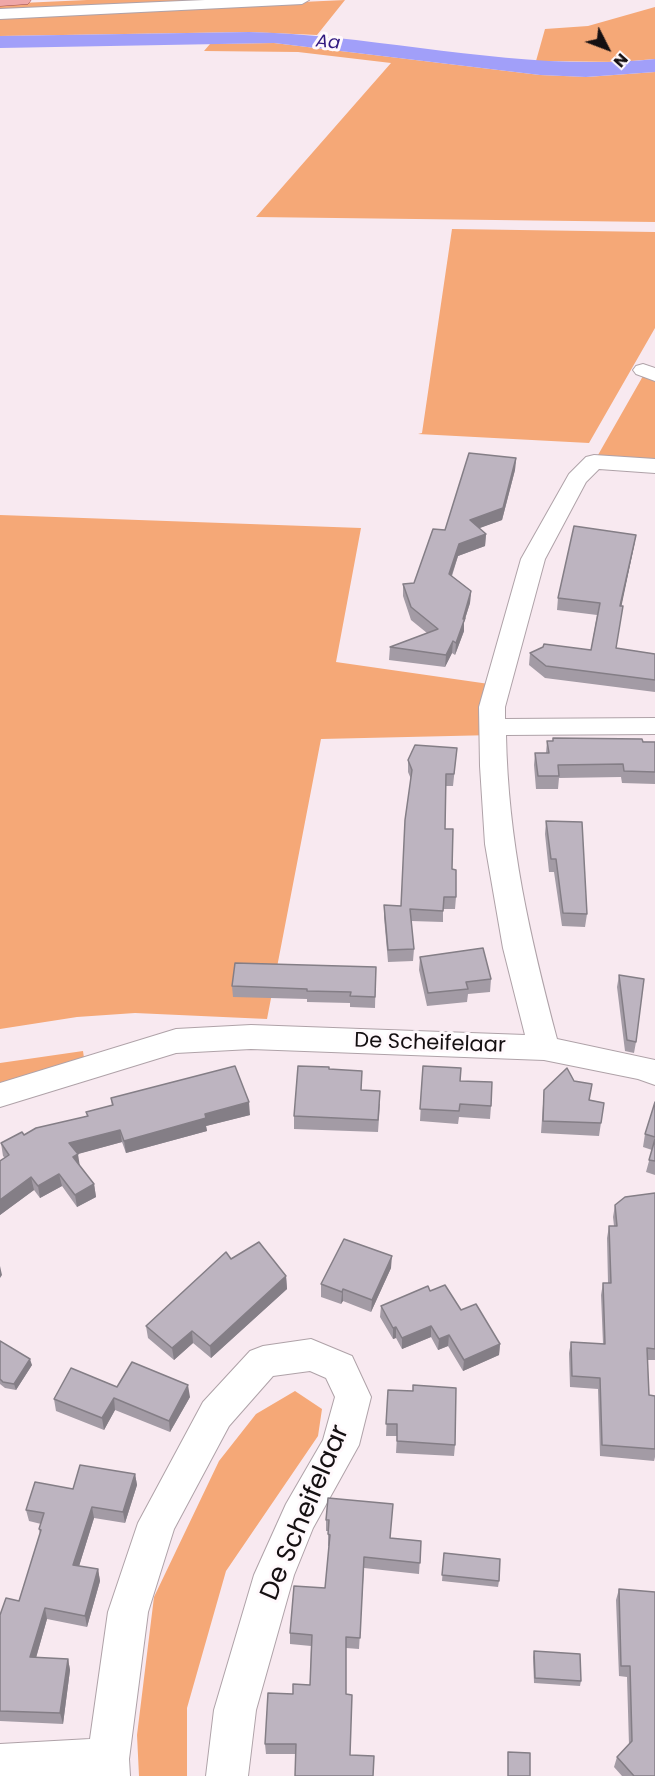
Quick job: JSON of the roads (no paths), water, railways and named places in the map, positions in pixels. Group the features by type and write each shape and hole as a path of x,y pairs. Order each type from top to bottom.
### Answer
{"main road":[{"path":"0,1 22,0"}],"street":[{"path":"0,15 302,0"},
{"path":"544,1048 518,948 499,844 493,766 492,707 533,559 577,479 594,462 655,466"},
{"path":"492,727 655,726"},
{"name":"De Scheifelaar","path":"0,1095 176,1041 251,1037 544,1048 642,1068 655,1073"},
{"name":"De Scheifelaar","path":"0,1765 108,1767 128,1611 157,1523 216,1414 263,1362 311,1355 339,1367 353,1397 340,1445 298,1517 274,1575 235,1710 227,1776"}],"water":[{"name":"Aa","path":"249,32 350,39 452,52 553,61 604,62 655,59 655,72 586,77 540,75 274,43 0,48 0,36"}]}
